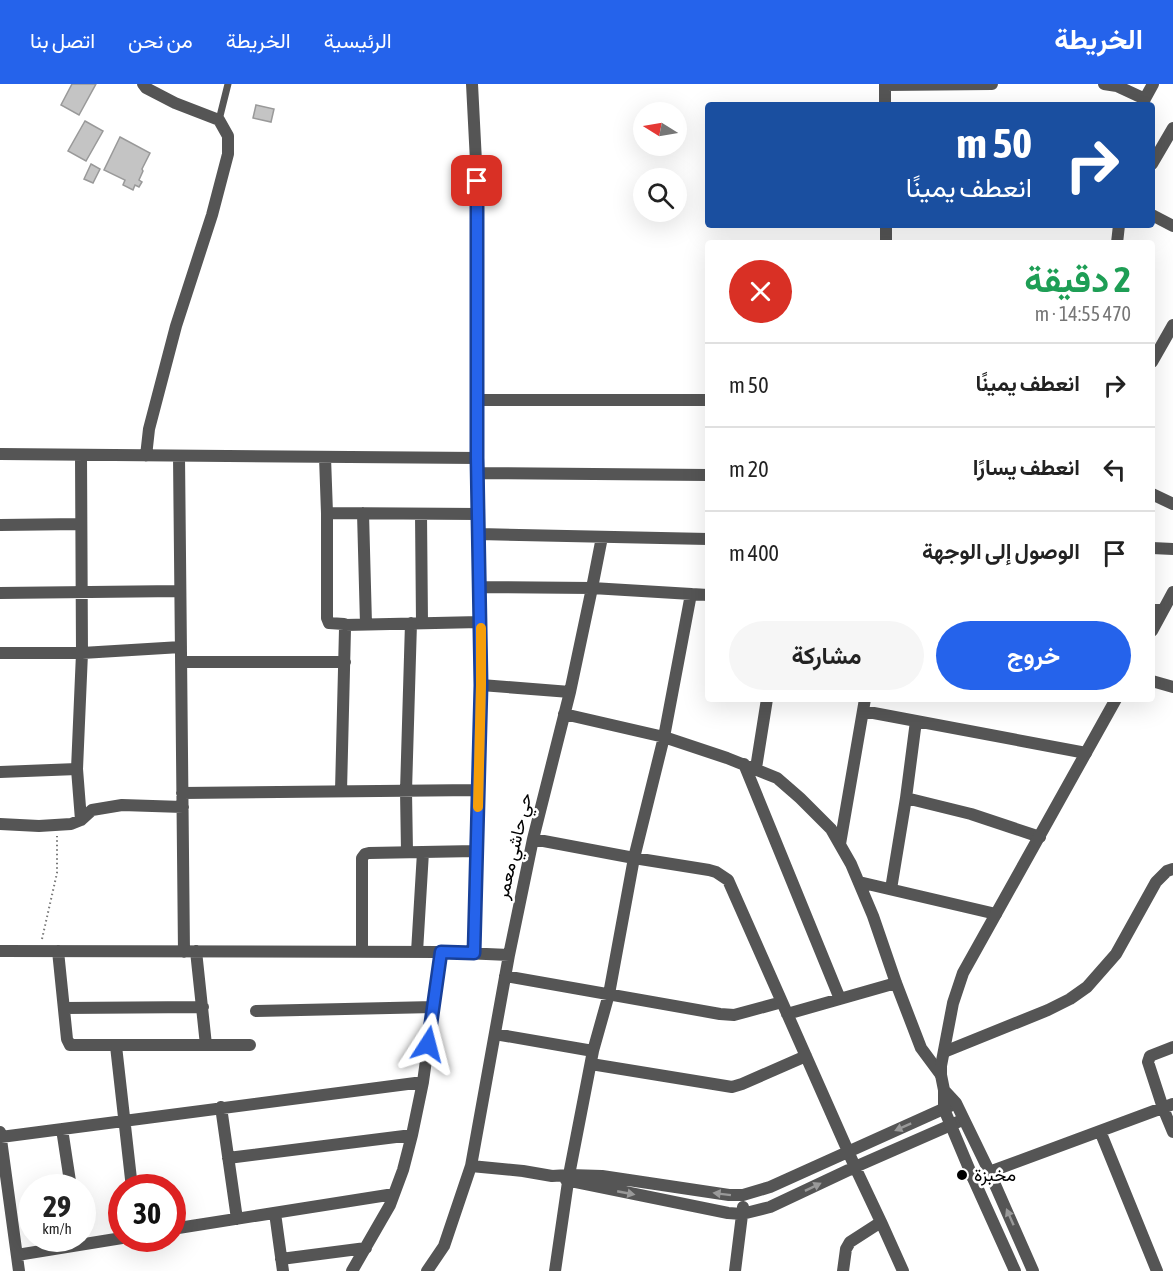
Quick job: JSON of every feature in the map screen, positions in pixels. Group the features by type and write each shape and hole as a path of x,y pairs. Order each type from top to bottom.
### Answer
{"street":[{"path":"142,84 175,103 219,120 228,136 228,154 212,215 176,326 149,429 146,456"},
{"path":"472,84 477,181 477,458 481,685 474,953"},
{"path":"885,102 885,85 992,84"},
{"path":"1108,84 1143,102 1153,84"},
{"path":"1155,159 1173,128"},
{"path":"1155,217 1173,226"},
{"path":"1155,357 1173,325"},
{"path":"1155,337 1166,337"},
{"path":"478,400 705,400"},
{"path":"0,454 477,458"},
{"path":"81,455 82,653 77,770 81,820"},
{"path":"179,456 182,794 190,951 203,1007 206,1045"},
{"path":"325,457 327,618 329,623 345,625 480,622"},
{"path":"478,473 705,475"},
{"path":"1155,495 1173,504"},
{"path":"327,513 478,514"},
{"path":"363,513 366,624"},
{"path":"407,852 406,791 421,514"},
{"path":"0,525 81,524"},
{"path":"479,534 705,539"},
{"name":"حي حاشي معمر","path":"427,1271 444,1246 471,1166 509,955 533,839 570,692 602,537"},
{"path":"1155,548 1173,549"},
{"path":"480,587 592,588 705,595"},
{"path":"0,592 180,591"},
{"path":"1157,610 1173,592"},
{"path":"555,1271 566,1178 592,1058 609,994 634,858 664,737 691,594"},
{"path":"341,791 345,625"},
{"path":"0,652 82,653 181,647"},
{"path":"181,662 345,662"},
{"path":"1155,682 1173,687"},
{"path":"481,685 570,692"},
{"path":"766,702 750,766 840,999"},
{"path":"1015,1271 944,1109 941,1075 944,1052 954,1003 963,974 1114,702"},
{"path":"840,844 864,705 916,721 1086,753"},
{"path":"564,714 664,737 750,766 777,778 788,787 831,829 840,844 873,915 921,1048 941,1075"},
{"path":"891,889 916,721"},
{"path":"0,771 77,770"},
{"path":"182,794 478,790"},
{"path":"906,798 971,814 1040,837"},
{"path":"0,824 39,826 71,824 81,820 92,810 122,805 183,807"},
{"path":"533,839 709,870 728,880 903,1271"},
{"path":"362,952 363,858 365,854 476,851"},
{"path":"417,952 423,852"},
{"path":"944,1052 1048,1010 1087,987 1116,954 1156,882 1173,869"},
{"path":"859,882 996,914"},
{"path":"0,951 441,952 509,955"},
{"path":"58,951 67,1040 70,1045 250,1045"},
{"path":"352,1271 390,1205 403,1170 423,1082 441,952"},
{"path":"506,976 734,1015 840,999 896,983"},
{"path":"64,1008 203,1007"},
{"path":"256,1011 434,1007"},
{"path":"495,1034 592,1058 732,1087 806,1056"},
{"path":"116,1046 130,1174"},
{"path":"1173,1047 1150,1056 1148,1062 1168,1106 1173,1132"},
{"path":"1,1137 423,1082"},
{"path":"944,1090 956,1103 964,1119 1033,1271"},
{"path":"566,1178 602,1176 729,1195 743,1195 770,1187 956,1103"},
{"path":"973,1178 1168,1106"},
{"path":"221,1107 237,1219"},
{"path":"471,1166 566,1178 728,1213 742,1214 771,1208 855,1167 964,1119"},
{"path":"62,1129 69,1174"},
{"path":"1100,1131 1157,1271"},
{"path":"0,1132 2,1170 19,1271"},
{"path":"228,1158 412,1135"},
{"path":"186,1227 394,1194"},
{"path":"735,1271 743,1195"},
{"path":"276,1213 282,1265 366,1248"},
{"path":"843,1271 846,1249 850,1242 881,1222"},
{"path":"17,1255 31,1252"}],"lane":[{"path":"219,120 228,84"}],"path":[{"path":"39,951 57,873 57,825"}],"building":[{"path":"72,84 96,84 79,115 61,105"},
{"path":"256,105 274,109 271,122 253,118"},
{"path":"85,121 103,131 86,161 68,151"},
{"path":"120,137 150,153 142,169 139,180 142,182 139,187 135,185 133,190 123,185 125,180 104,170"},
{"path":"91,164 100,169 93,183 84,179"}],"slow traffic":[{"path":"478,807 481,628"}],"place":[{"name":"مخبزة","path":"962,1175"}],"route":[{"path":"428,1044 441,952 474,953 481,685 477,458 477,181"}]}
